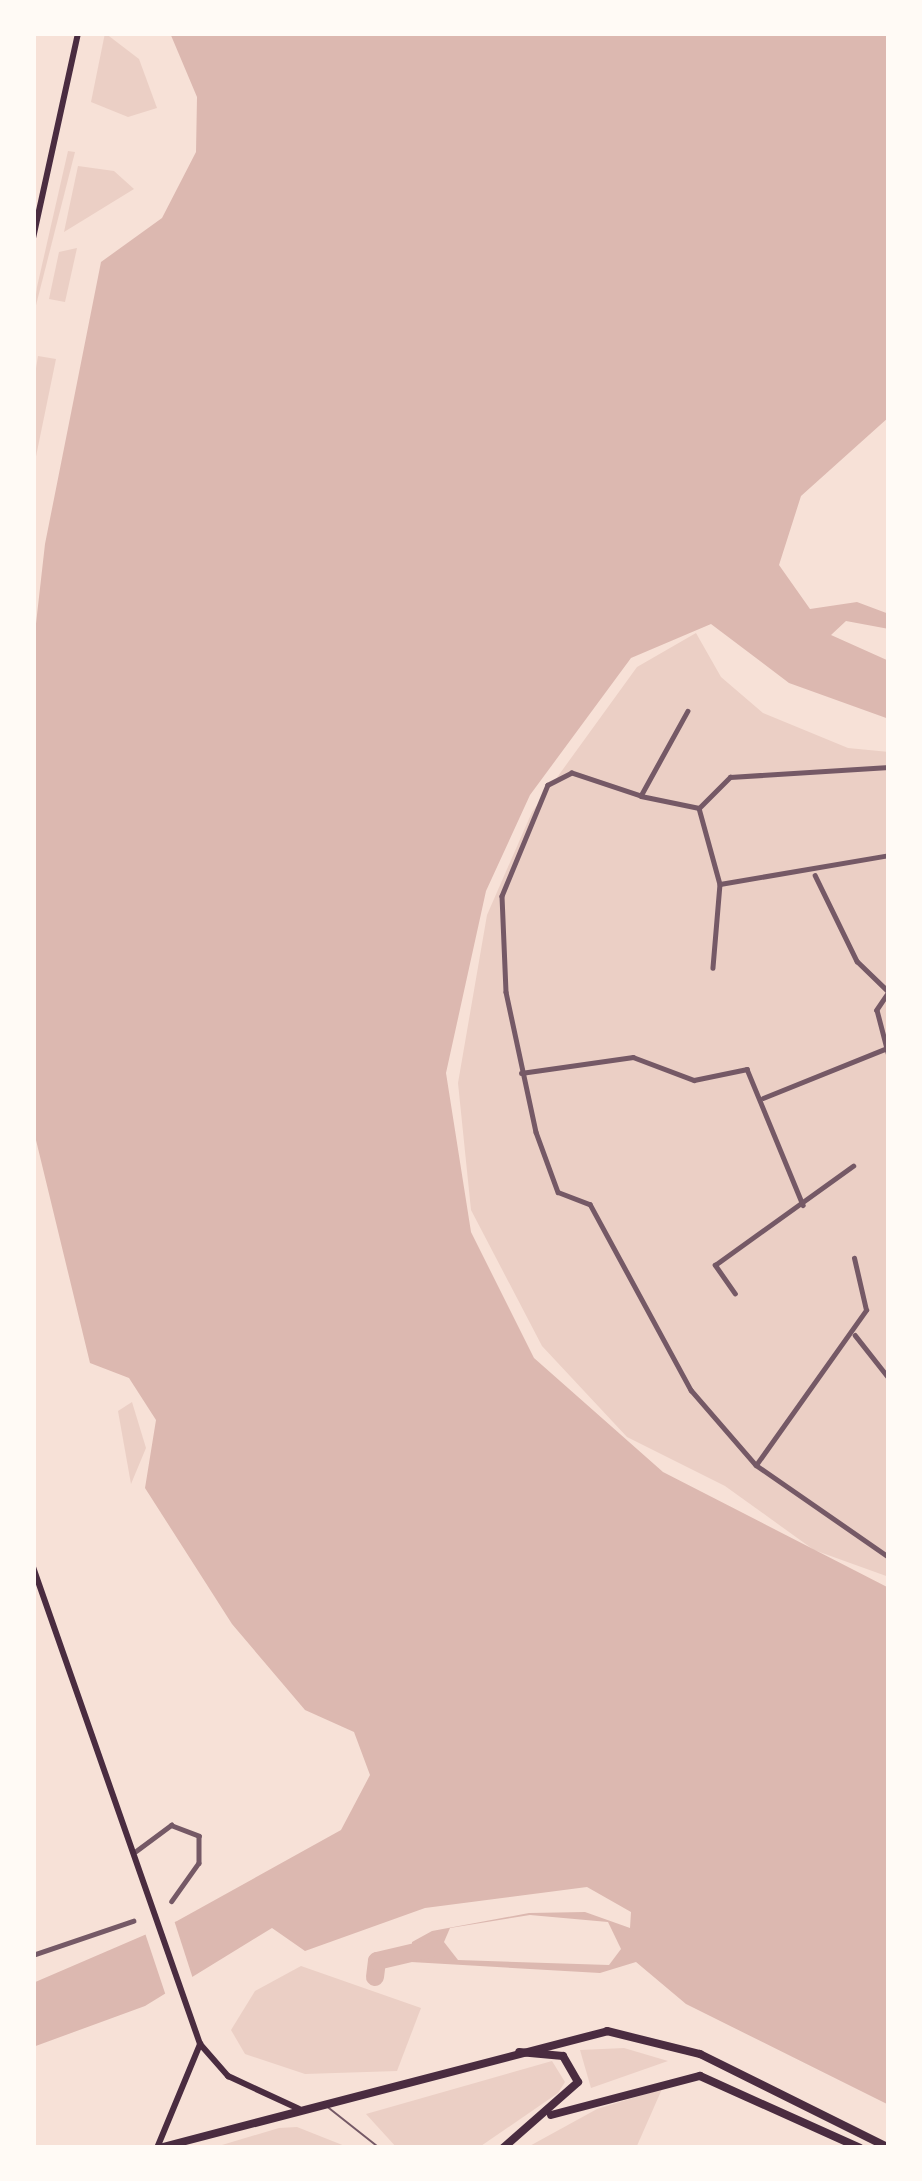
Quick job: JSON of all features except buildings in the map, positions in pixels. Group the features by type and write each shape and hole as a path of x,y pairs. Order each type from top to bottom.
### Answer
{"main road":[{"path":"33,238 78,33"},
{"path":"33,1567 200,2044 234,2079 299,2109"},
{"path":"158,2148 586,2032 646,2035 889,2148"},
{"path":"158,2148 200,2044"},
{"path":"503,2148 575,2092 574,2065 512,2051"},
{"path":"551,2115 700,2076 860,2148"}],"street":[{"path":"641,796 688,711"},
{"path":"699,808 730,777 889,767"},
{"path":"699,808 641,796 572,772 536,808 497,923 521,1073 558,1192 590,1204 691,1390 756,1465 889,1557"},
{"path":"699,808 720,884 713,968"},
{"path":"720,884 815,875 889,855"},
{"path":"762,1098 887,1052 877,1010 889,992 857,961 815,875"},
{"path":"521,1073 633,1057 694,1080 747,1070 803,1205"},
{"path":"735,1294 715,1265 853,1166"},
{"path":"756,1465 866,1310 854,1258"},
{"path":"854,1333 889,1378"},
{"path":"136,1851 171,1825 199,1836 199,1863 172,1901"},
{"path":"33,1955 133,1921"}],"lane":[{"path":"326,2106 380,2148"}],"shaded area":[{"path":"105,33 139,59 157,108 128,117 91,102"},
{"path":"170,33 889,33 889,417 801,496 779,565 810,609 857,602 889,614 889,629 846,621 831,635 889,661 889,719 789,683 711,624 631,658 530,795 486,891 446,1073 471,1232 534,1358 663,1472 889,1588 889,2105 686,2004 636,1962 600,1973 411,1962 412,1942 432,1931 529,1913 585,1912 630,1928 631,1912 587,1887 425,1908 305,1951 272,1928 145,2006 33,2047 33,1983 177,1921 341,1830 370,1775 354,1732 305,1710 232,1624 145,1488 156,1420 129,1378 90,1363 35,1136 33,650 45,544 101,262 162,218 196,152 197,97"},
{"path":"68,151 75,152 33,317 37,287"},
{"path":"78,166 114,171 134,189 64,232"},
{"path":"77,248 65,302 49,299 59,252"},
{"path":"38,356 56,359 33,471 33,386"},
{"path":"696,633 721,677 763,713 848,748 889,752 889,1577 814,1550 725,1486 627,1437 542,1346 471,1210 458,1083 487,915 532,812 637,667"},
{"path":"132,1402 146,1448 131,1484 118,1411"},
{"path":"301,1966 421,2008 397,2071 305,2074 245,2054 231,2030 255,1991"},
{"path":"624,2048 668,2061 591,2088 580,2050"},
{"path":"552,2061 565,2082 558,2093 478,2148 397,2148 366,2114"},
{"path":"662,2089 636,2148 526,2148 597,2109"},
{"path":"297,2127 350,2148 212,2148 279,2128"}],"pier":[{"path":"530,1915 608,1922 621,1949 609,1965 458,1960 444,1942 450,1928"},
{"path":"173,1917 194,1982 167,1999 144,1930"}],"waterway":[{"path":"375,1977 377,1961 433,1948"}]}
